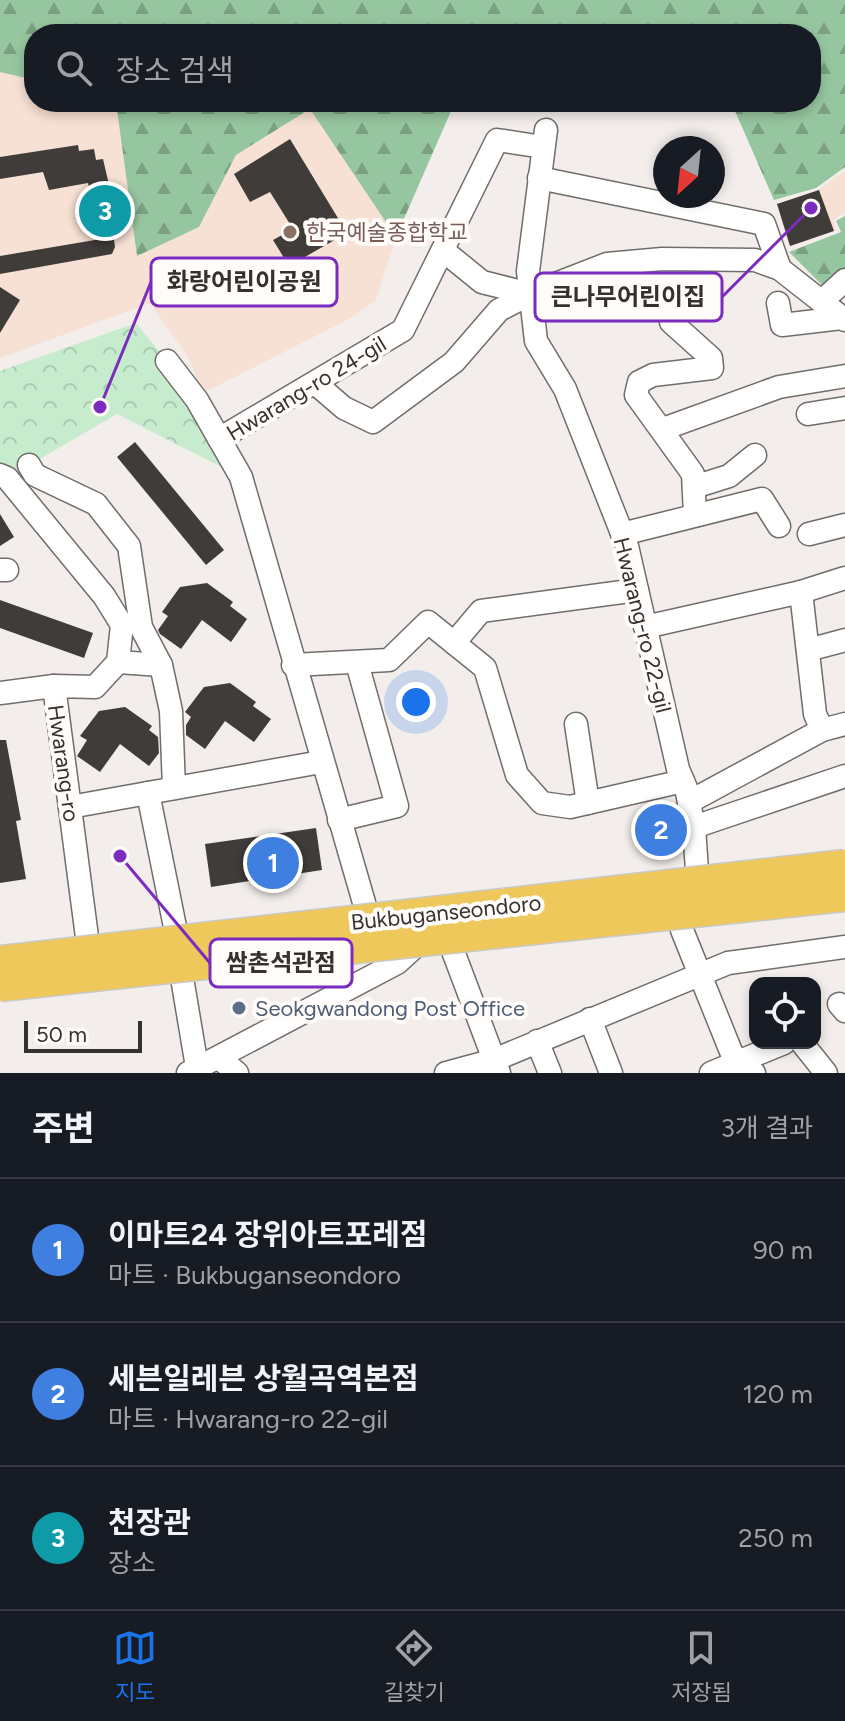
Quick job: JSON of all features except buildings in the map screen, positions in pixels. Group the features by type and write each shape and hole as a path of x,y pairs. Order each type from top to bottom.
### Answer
{"highway":[{"name":"Bukbuganseondoro","path":"0,962 845,866"},
{"name":"Bukbuganseondoro","path":"0,985 845,895"}],"street":[{"name":"Hwarang-ro 22-gil","path":"545,138 528,271 536,341 565,389 622,534 686,791 694,827 697,871"},
{"name":"Hwarang-ro 24-gil","path":"365,906 241,477 219,439 403,330 445,252 497,140 545,138"},
{"path":"539,178 764,224 780,269"},
{"path":"445,252 482,282 530,294"},
{"path":"316,384 344,408 373,422 454,362 499,310 530,294 607,264 662,259 755,260 780,269 837,308"},
{"path":"837,308 845,280"},
{"path":"778,303 782,325 837,308"},
{"path":"671,322 711,358 712,368 653,375 639,382 636,395 693,474 695,515"},
{"path":"167,361 197,400 219,439"},
{"path":"663,429 779,387 845,376"},
{"path":"808,414 845,408"},
{"path":"694,487 729,476 755,455"},
{"path":"29,465 35,475 96,504 129,546 141,627 161,665 171,711 174,788"},
{"path":"5,488 43,522 104,596 122,625 118,662 161,665"},
{"path":"622,534 762,499 779,526"},
{"path":"809,534 845,525"},
{"path":"645,627 801,592 845,578"},
{"path":"454,643 481,611 637,590"},
{"path":"801,592 815,714 822,730"},
{"path":"293,665 389,660 428,622 485,668 517,775 542,803 570,807 686,791 822,730 845,724"},
{"path":"808,650 845,640"},
{"name":"Hwarang-ro","path":"87,937 54,686 95,687 118,662"},
{"path":"339,820 397,806 357,663"},
{"path":"0,693 54,686"},
{"path":"576,724 588,803"},
{"path":"70,807 321,762"},
{"path":"694,827 845,776"},
{"path":"148,793 175,927"},
{"path":"679,903 682,930 699,976 732,1054 748,1067"},
{"path":"178,954 195,1071 397,963 442,922 496,1066"},
{"path":"446,1073 496,1066 537,1041 728,963 845,947"},
{"path":"590,1019 611,1073"},
{"path":"537,1041 550,1073"},
{"path":"711,1073 748,1067 775,1049"},
{"path":"807,1049 826,1073"},
{"path":"219,1058 237,1073"}],"shaded area":[{"name":"한국예술종합학교","path":"0,72 24,78 24,112 117,112 137,255 199,227 236,155 306,112 313,112 396,237 376,300 349,319 203,393 188,357 150,303 0,358"},
{"path":"845,171 845,212 833,220 837,230 790,247 777,204 817,191"}],"green space":[{"path":"0,0 845,0 845,167 816,188 774,200 735,112 821,112 821,24 24,24 24,78 0,72"},
{"path":"117,112 305,112 236,155 199,227 137,256"},
{"path":"312,112 451,112 396,237"},
{"path":"845,216 845,273 828,291 789,252 841,232 836,221"},
{"path":"136,323 167,361 241,477 117,414 7,478 0,475 0,371"}],"place":[{"name":"큰나무어린이집","path":"811,208"},
{"name":"천장관","path":"105,211"},
{"name":"한국예술종합학교","path":"290,232"},
{"name":"화랑어린이공원","path":"100,407"},
{"name":"세븐일레븐 상월곡역본점","path":"661,830"},
{"name":"쌈촌석관점","path":"120,856"},
{"name":"이마트24 장위아트포레점","path":"273,863"},
{"name":"Seokgwandong Post Office","path":"239,1008"}]}
